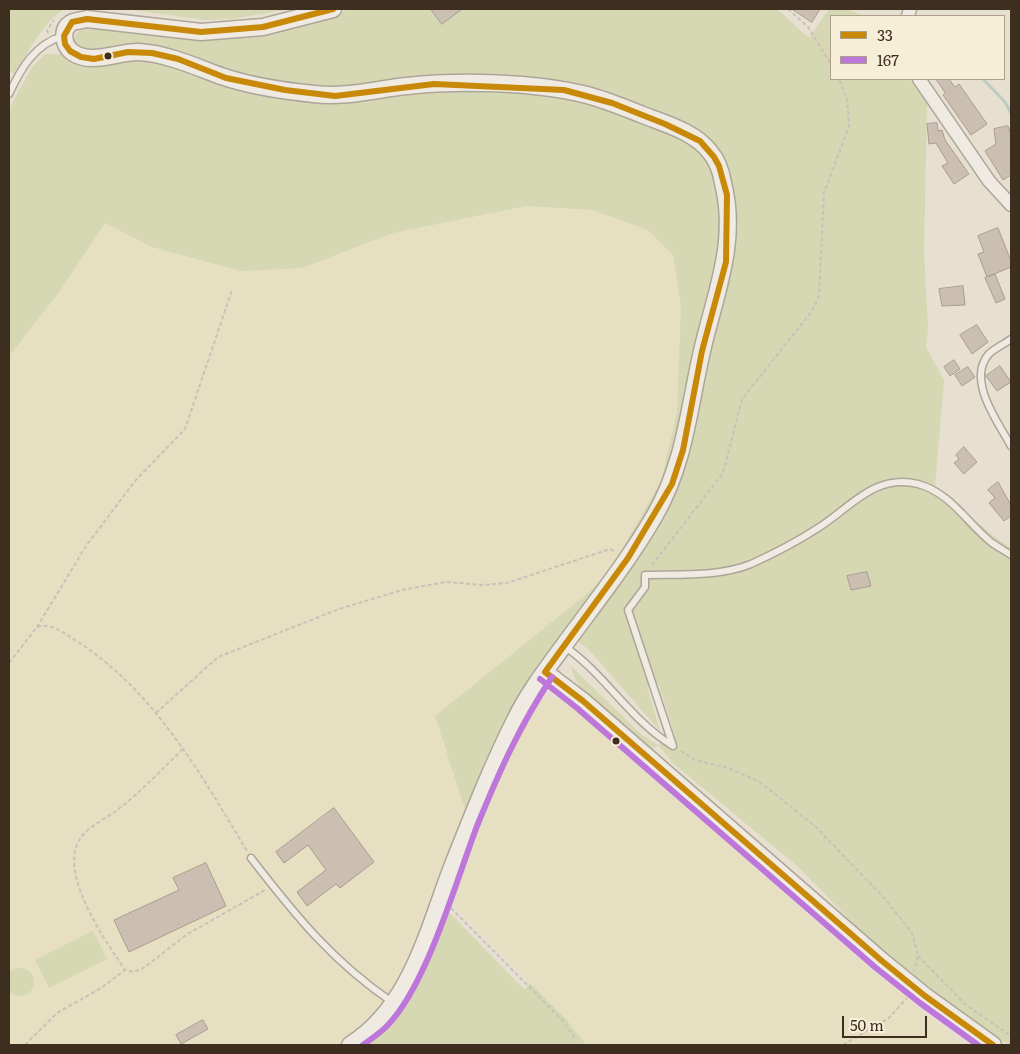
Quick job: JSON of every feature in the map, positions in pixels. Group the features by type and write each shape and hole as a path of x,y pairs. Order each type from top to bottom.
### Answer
{"street":[{"path":"333,9 263,27 201,32 87,19 72,22 64,36 65,44 70,51 81,57 94,59 128,52 152,53 178,59 226,78 312,94 335,96 404,86 434,84 564,90 612,103 689,134 709,149 719,166 727,196 728,236 726,262 702,351 683,450 672,484 628,558 544,672 518,713 439,899 419,956 404,988 367,1033 350,1045"},
{"path":"920,80 989,181 1011,205"},
{"path":"544,672 583,701 915,988 993,1045"}],"lane":[{"path":"9,94 24,66 38,48 49,40 64,36"},
{"path":"1011,339 988,355 980,380 991,408 1011,446"},
{"path":"673,746 628,610 645,587 646,575 705,574 750,564 818,528 870,489 886,484 917,484 933,490 954,504 991,542 1011,555"},
{"path":"563,646 580,657 655,736 673,746"},
{"path":"251,858 272,886 324,947 367,984 393,1002"}],"path":[{"path":"788,9 808,27 830,62"},
{"path":"646,575 723,472 742,399 812,311 819,296 824,193 849,126 847,99 839,80"},
{"path":"9,663 37,627 86,546 135,481 184,429 232,290"},
{"path":"156,713 218,657 338,609 402,590 446,582 483,585 508,583 610,549 628,558"},
{"path":"37,627 46,625 53,627 88,649 115,670 156,713 183,749 251,858"},
{"path":"673,746 695,760 728,768 760,782 816,827 844,854 903,920 912,933 918,956 966,1005 1011,1036"},
{"path":"183,749 116,811 90,828 77,846 73,860 80,891 99,928 125,970 134,972 145,968 186,935 272,886"},
{"path":"439,899 444,900 563,1021 575,1038"},
{"path":"26,1045 57,1013 102,988 125,970"},
{"path":"844,1045 894,1014 915,988"}],"shaded area":[{"path":"527,206 592,210 648,230 673,255 681,305 677,412 661,481 605,579 435,716 466,812 400,984 356,1037 337,1045 9,1045 9,356 57,295 105,223 152,247 302,268 393,233"},
{"path":"544,698 559,698 579,708 639,760 705,823 835,940 964,1045 586,1045 567,1020 446,897 480,812 517,735 532,706"}],"green space":[{"path":"9,9 66,9 59,13 44,28 14,74 9,70"},
{"path":"125,9 291,9 232,19 205,20"},
{"path":"350,9 777,9 809,38 829,9 848,9 860,15 830,15 830,80 910,80 927,101 924,253 928,328 926,347 944,380 935,486 991,534 1011,548 1011,1045 989,1035 892,963 797,866 674,764 658,745 675,735 658,683 647,686 660,731 589,650 564,630 500,730 466,812 435,716 605,579 661,481 677,412 681,305 673,255 648,230 592,210 527,206 393,233 302,268 241,271 152,247 105,223 57,295 9,356 9,109 31,69 45,54 60,54 80,30 118,27 244,35 297,28"},
{"path":"571,666 642,735 658,745 647,753 615,725 582,689 575,678"},
{"path":"443,906 525,990 530,983 567,1020 586,1045 358,1045 364,1042"},
{"path":"93,931 107,959 49,988 35,960"},
{"path":"20,968 30,972 34,982 30,992 20,996 10,992 6,982 10,972"}],"building":[{"path":"431,9 462,9 442,24"},
{"path":"792,9 820,9 812,22"},
{"path":"937,80 950,80 955,87 959,84 987,124 971,135 943,95 945,93"},
{"path":"937,123 938,131 942,130 945,140 969,174 954,184 942,166 948,163 936,143 929,144 927,124"},
{"path":"1008,126 1011,135 1011,175 1003,180 985,151 996,144 994,129"},
{"path":"998,228 1011,261 1011,267 987,277 978,254 984,252 978,236"},
{"path":"995,274 1005,299 996,303 985,278"},
{"path":"963,286 965,305 942,306 939,289"},
{"path":"977,325 988,342 972,354 960,335"},
{"path":"954,360 960,369 950,376 944,367"},
{"path":"1000,366 1011,382 997,391 986,376"},
{"path":"968,367 975,377 962,386 955,375"},
{"path":"964,447 977,462 964,474 954,463 959,459 956,455"},
{"path":"998,482 1011,505 1011,516 1004,521 989,503 995,498 988,490"},
{"path":"867,572 871,586 851,590 847,576"},
{"path":"334,808 374,862 340,888 336,884 307,906 297,892 326,870 308,845 284,863 276,852"},
{"path":"206,863 226,906 129,952 114,920 179,890 173,878"},
{"path":"203,1020 208,1029 181,1044 176,1035"}],"waterway":[{"path":"984,80 1005,102 1011,113"}],"transit line":[{"name":"33","path":"333,9 263,27 201,32 87,19 72,22 64,36 65,44 70,51 81,57 94,59 128,52 152,53 178,59 226,78 285,90 335,96 434,84 564,90 612,103 665,124 700,141 719,166 727,195 726,262 702,351 683,450 672,484 628,558 545,672"},
{"name":"33","path":"545,672 583,701 882,961 925,996 993,1045"},
{"name":"167","path":"363,1045 387,1026 415,985 428,959 493,787 520,731 552,677"},
{"name":"167","path":"540,679 577,708 876,968 978,1045"}]}
